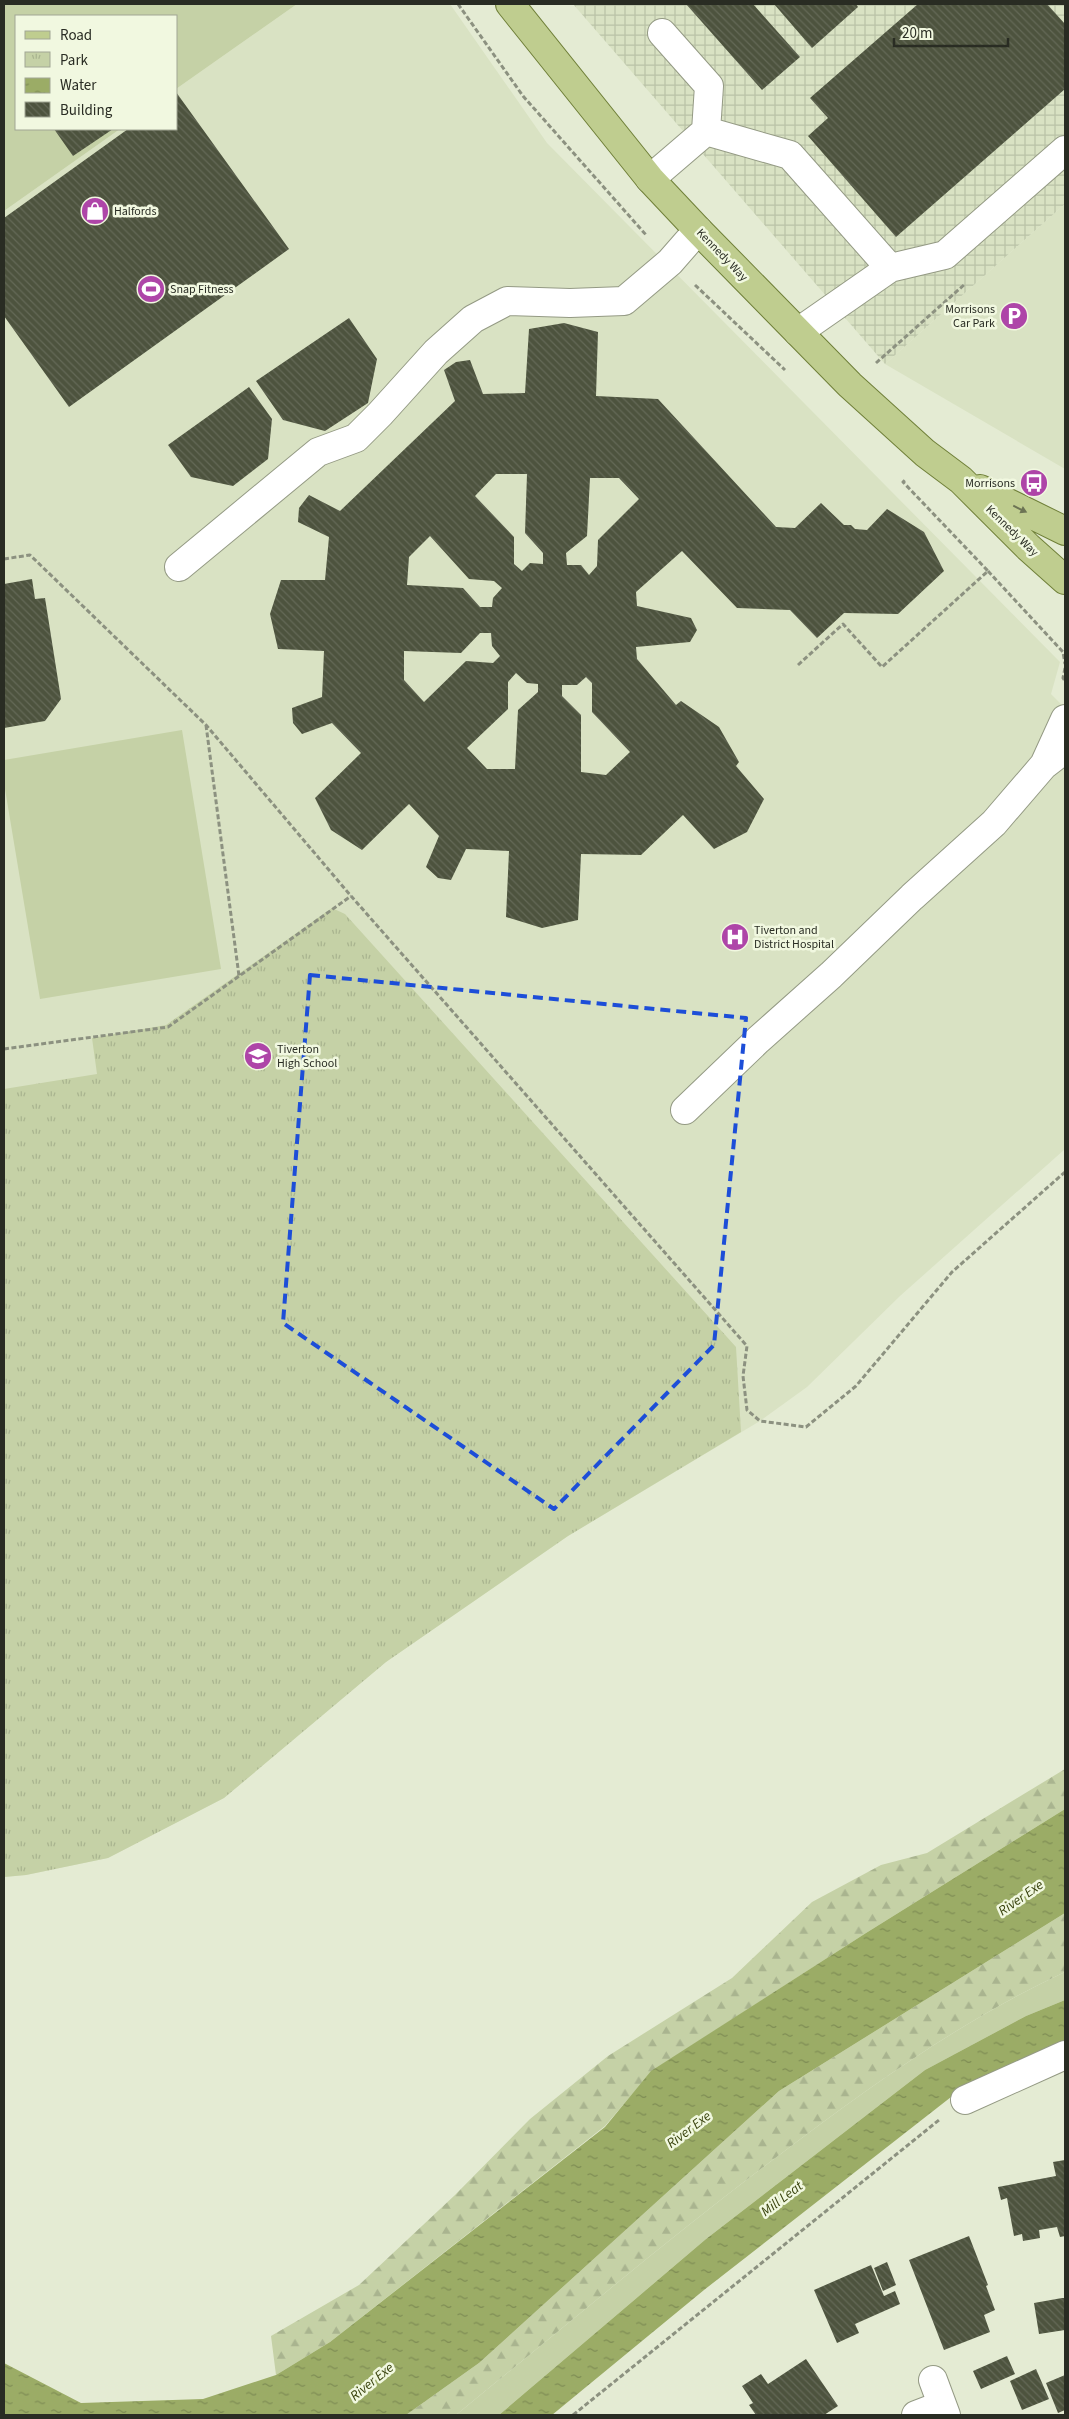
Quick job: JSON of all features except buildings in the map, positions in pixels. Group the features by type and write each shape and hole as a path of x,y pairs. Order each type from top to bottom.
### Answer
{"main road":[{"name":"Kennedy Way","path":"510,4 650,179 698,230 850,385 925,453 961,480 1028,547 1065,580"},
{"name":"Kennedy Way","path":"961,480 1065,532"}],"street":[{"path":"650,179 706,131 709,86 662,33"},
{"path":"706,131 790,155 890,268"},
{"path":"798,332 890,268 945,255 1065,150"},
{"path":"179,567 318,452 356,438 436,352 473,319 507,301 570,303 624,301 670,262 698,230"},
{"path":"1043,766 1065,719"},
{"path":"685,1110 758,1040 831,976 912,896 994,823 1043,766 1065,749"},
{"path":"965,2100 1065,2055"},
{"path":"916,2415 944,2410 933,2380"}],"path":[{"path":"458,4 523,96 670,262"},
{"path":"850,385 969,281"},
{"path":"925,453 903,482 1063,652 1065,664"},
{"path":"4,559 30,555 206,725 351,896 747,1346 743,1376 748,1410 760,1421 806,1427 820,1416 856,1386 952,1272 1065,1172"},
{"path":"798,665 843,624 882,667 988,571"},
{"path":"1065,668 1063,678 1065,681"},
{"path":"206,725 239,976"},
{"path":"4,1049 168,1026 351,896"},
{"path":"573,2415 965,2100"}],"highlighted area":[{"path":"310,975 746,1018 714,1345 554,1509 283,1323"}],"shaded area":[{"path":"297,4 450,4 547,143 1060,662 1051,694 1065,708 1065,1149 900,1296 807,1387 760,1421 568,1536 386,1662 224,1798 108,1858 26,1875 4,1877 4,211 119,130 178,130 178,88"},
{"path":"573,4 1065,4 1065,204 885,364"},
{"name":"Morrisons Car Park","path":"1065,204 1065,469 885,364"}],"green space":[{"path":"4,4 297,4 178,88 178,15 15,15 15,130 119,130 4,211"},
{"path":"182,730 221,969 40,999 4,783 4,760"},
{"name":"Tiverton High School","path":"332,908 345,914 736,1347 741,1432 568,1536 386,1662 224,1798 108,1858 26,1875 4,1877 4,1089 97,1074 92,1038 166,1025"},
{"path":"1065,1769 1065,1809 866,1933 652,2071 605,2126 330,2342 276,2375 271,2336 359,2285 455,2195 530,2119 608,2056 732,1978 812,1902 881,1865 927,1853"},
{"path":"1065,1913 1065,1972 990,2011 953,2033 847,2105 696,2219 456,2415 406,2415 479,2363 779,2091"},
{"path":"1065,1972 1065,2000 1026,2016 925,2070 706,2239 499,2415 456,2415 696,2219 847,2105 953,2033 990,2011"}],"water":[{"name":"River Exe","path":"1065,1809 1065,1913 779,2091 479,2363 406,2415 4,2415 4,2363 81,2403 203,2399 276,2375 330,2342 605,2127 651,2071 866,1933"},
{"name":"Mill Leat","path":"1065,2000 1065,2040 960,2090 704,2290 552,2415 499,2415 706,2239 925,2070 1026,2016"}],"place":[{"name":"Halfords","path":"95,211"},
{"name":"Snap Fitness","path":"151,289"},
{"name":"Morrisons Car Park","path":"1014,316"},
{"name":"Morrisons","path":"1034,483"},
{"name":"Tiverton and District Hospital","path":"735,937"},
{"name":"Tiverton High School","path":"258,1056"}]}
